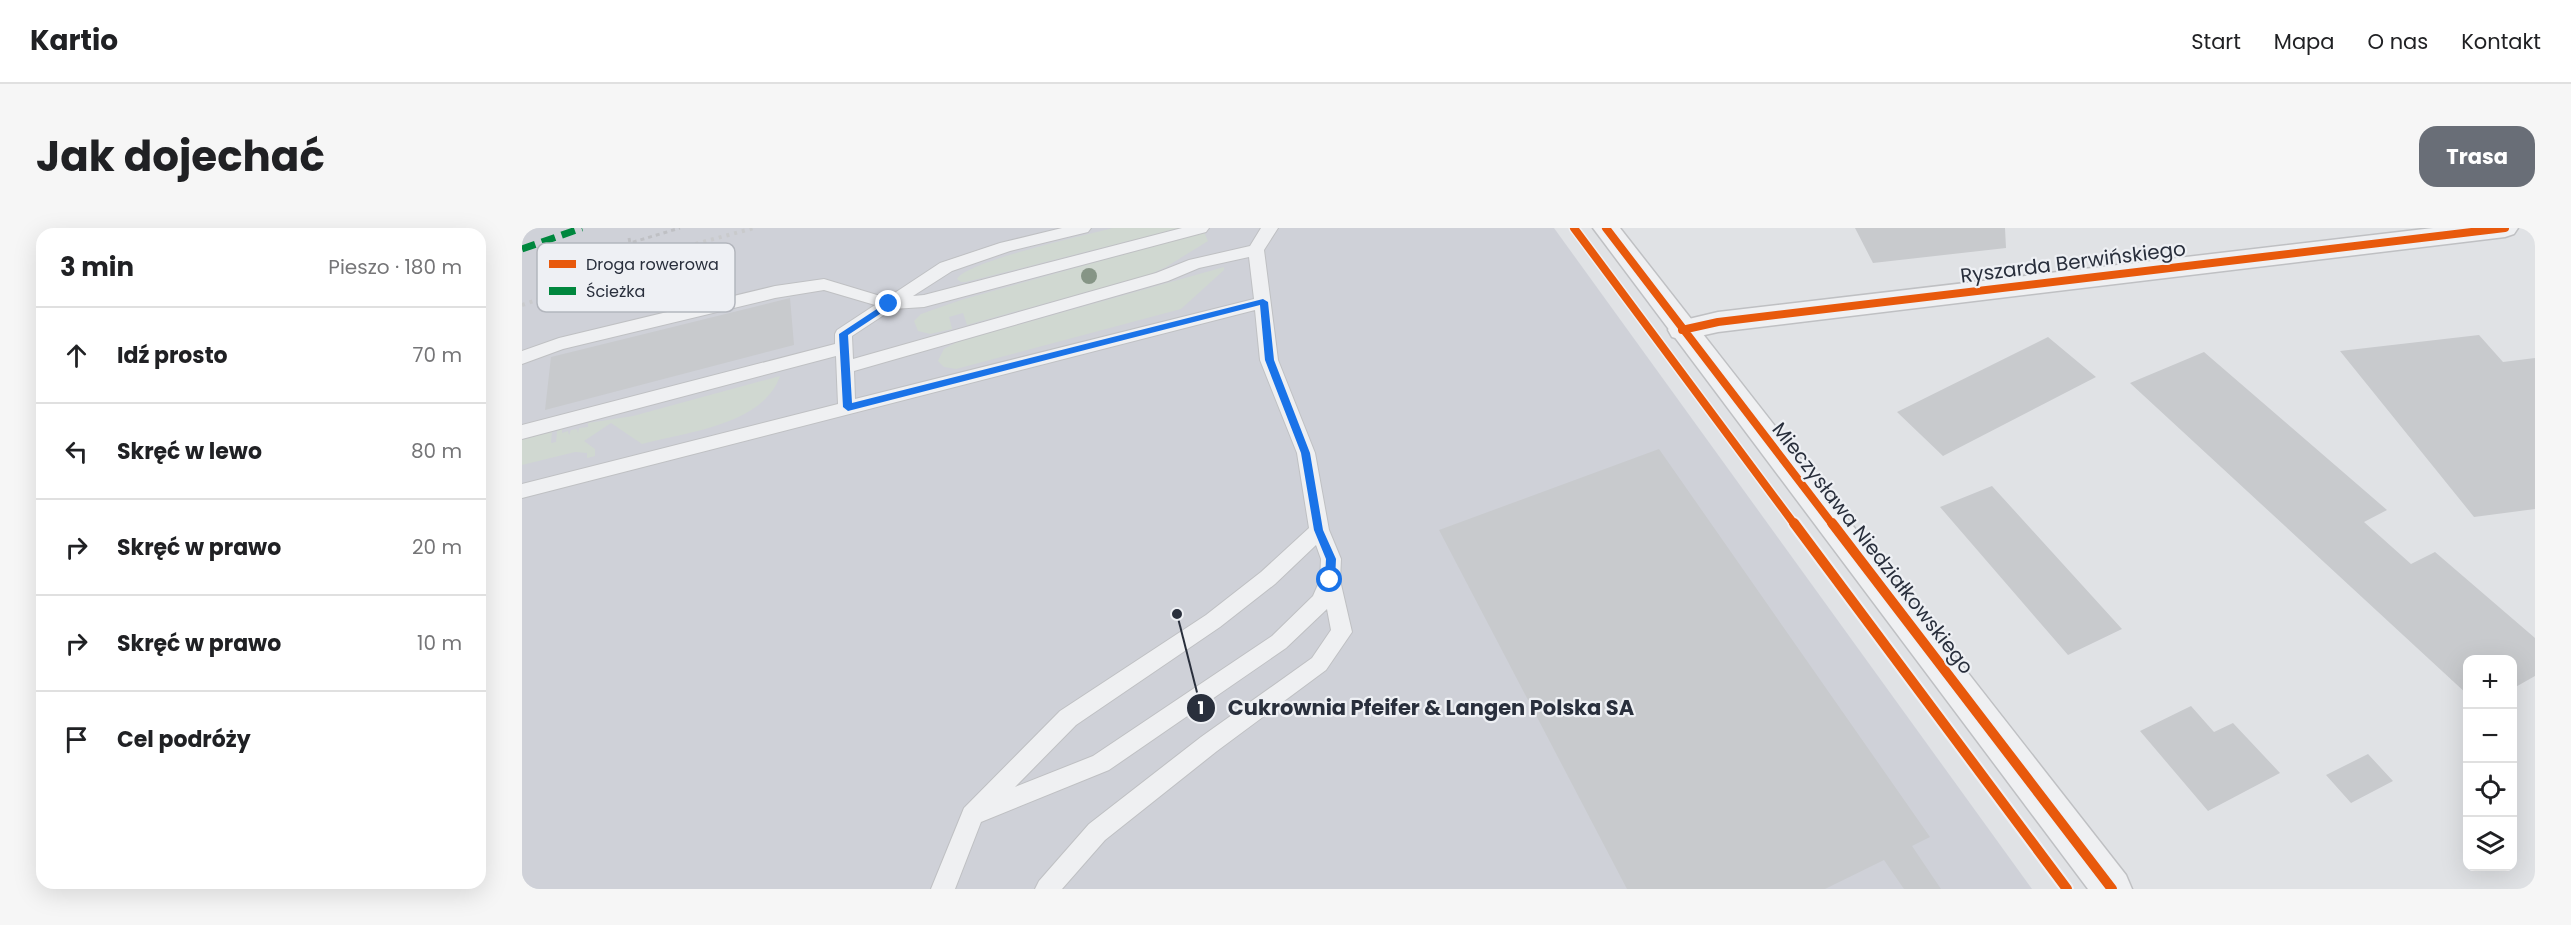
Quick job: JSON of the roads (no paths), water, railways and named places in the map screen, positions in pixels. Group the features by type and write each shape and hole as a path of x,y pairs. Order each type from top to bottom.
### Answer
{"street":[{"name":"Mieczysława Niedziałkowskiego","path":"1606,228 2112,889"},
{"name":"Ryszarda Berwińskiego","path":"1682,330 1730,321 2505,228"}],"lane":[{"path":"848,407 843,334 946,267 1006,247 1083,228"},
{"path":"735,302 824,284 889,304 924,301 1201,228"},
{"path":"1047,889 1097,832 1209,744 1319,664 1342,632 1330,580 1331,559 1319,530 1305,453 1269,360 1256,250 1262,237 1270,228"},
{"path":"845,367 1196,264 1256,250"},
{"path":"522,491 1263,302"},
{"path":"522,358 559,344 692,312"},
{"path":"522,432 844,348"},
{"path":"943,889 972,816 1068,718 1213,621 1268,578 1319,530"},
{"path":"972,816 1101,763 1279,642 1320,602 1330,580"}],"railway":[{"path":"699,243 754,228"},
{"path":"522,305 537,300"}],"place":[{"name":"Cukrownia Pfeifer & Langen Polska SA","path":"1177,614"}]}
